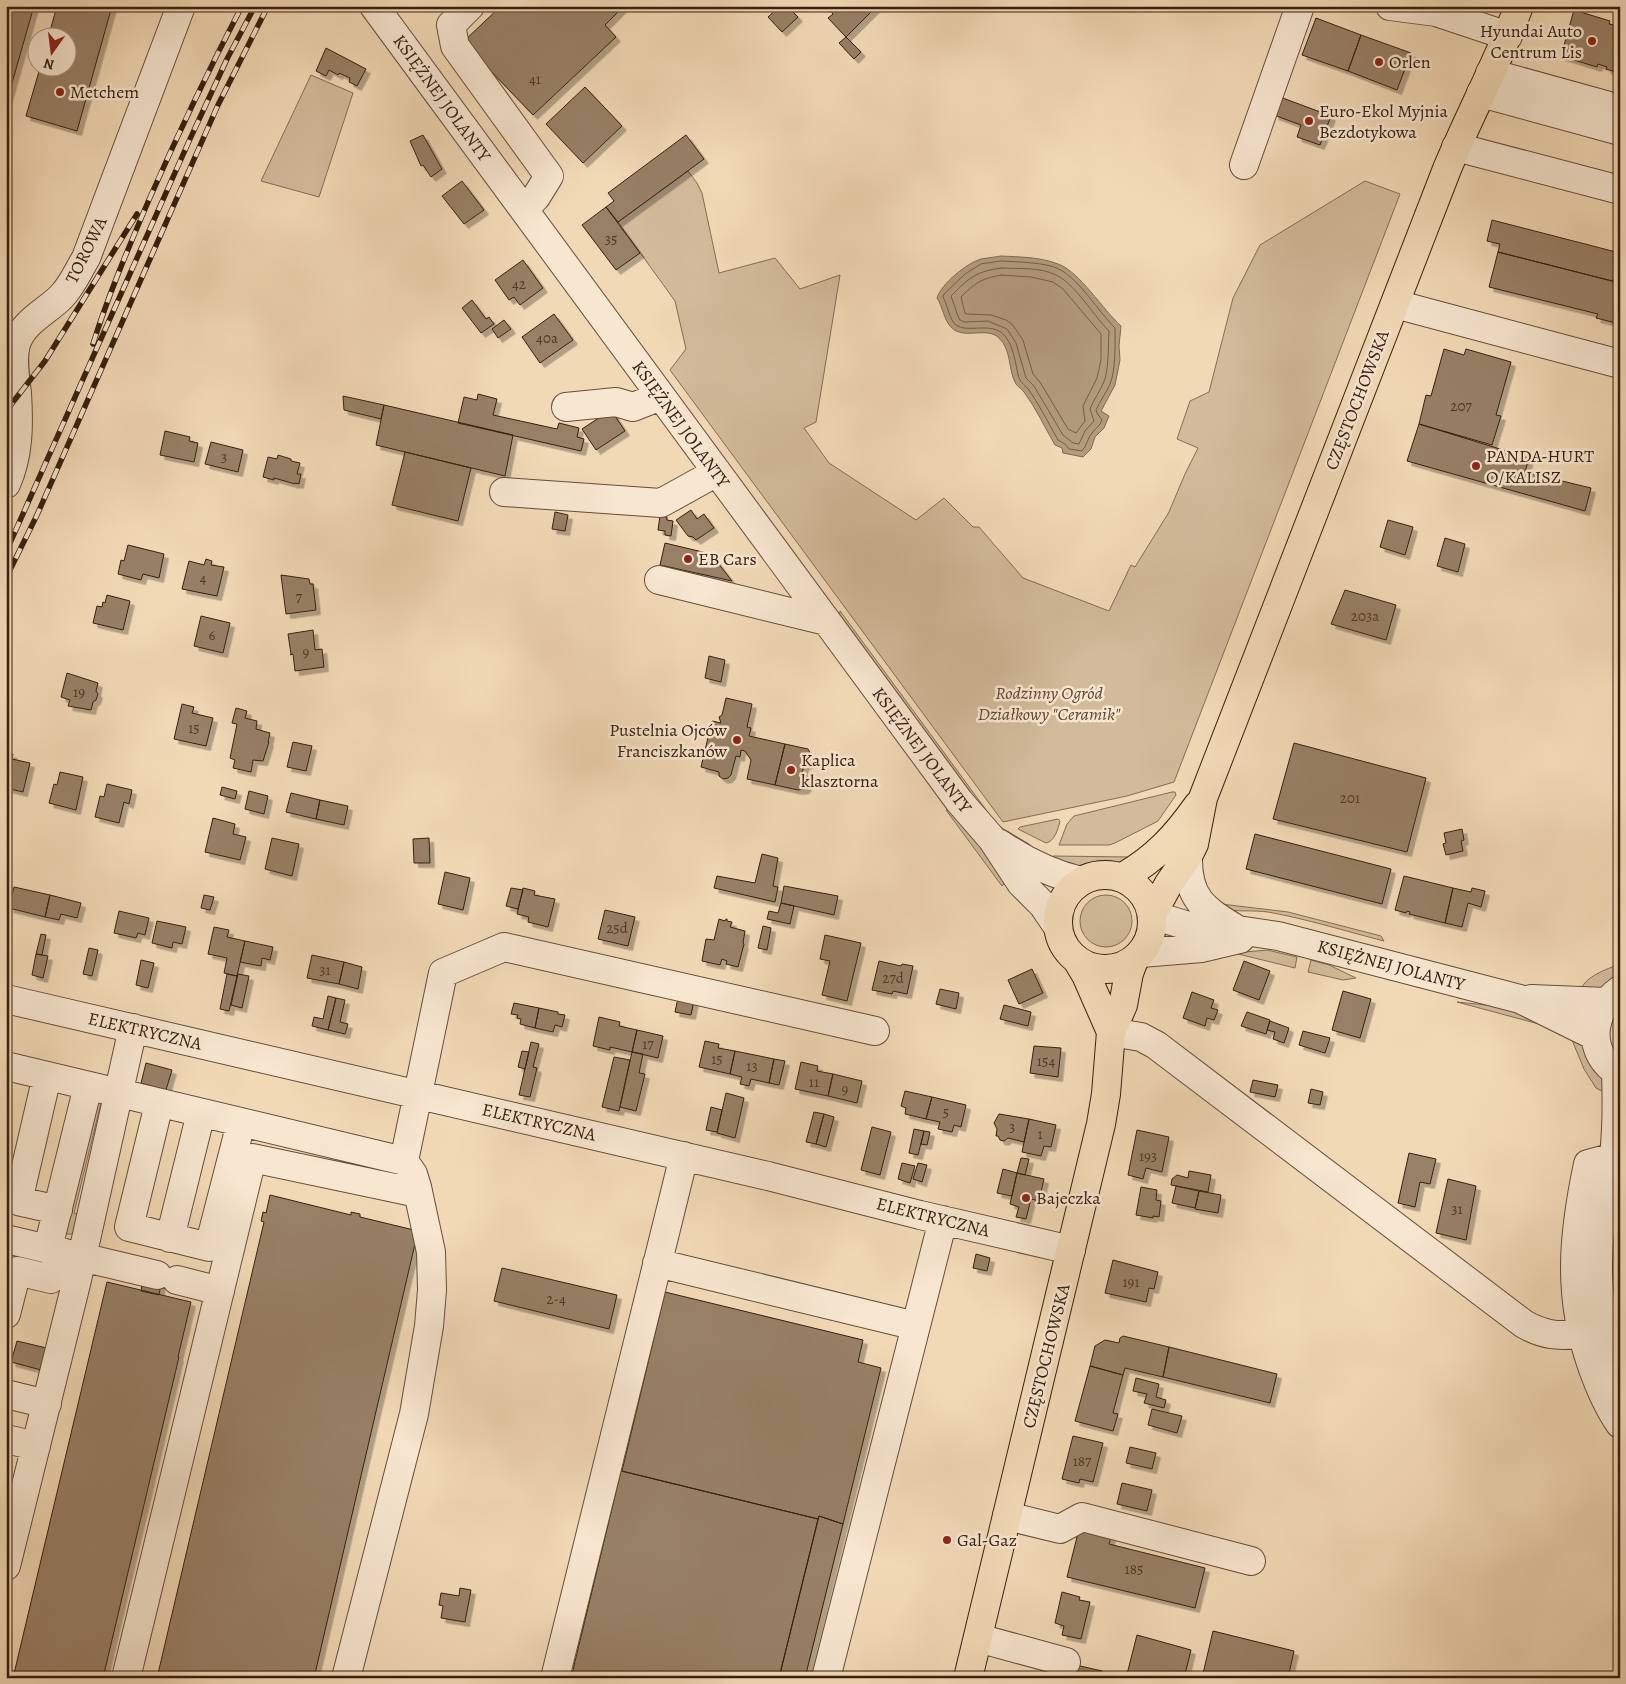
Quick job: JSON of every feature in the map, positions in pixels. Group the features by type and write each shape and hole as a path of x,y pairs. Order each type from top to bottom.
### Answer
{"main road":[{"name":"CZĘSTOCHOWSKA","path":"1152,915 1168,885 1188,856 1198,829 1204,798 1456,146 1508,36 1519,6"},
{"name":"CZĘSTOCHOWSKA","path":"1123,877 1150,860 1167,844 1204,798"},
{"path":"1077,960 1088,966 1112,969 1123,966 1138,956 1150,939 1152,915 1149,903 1134,884 1123,877 1112,874 1091,876 1081,881 1065,896 1060,905 1058,927 1061,940 1086,975 1112,1032"},
{"name":"CZĘSTOCHOWSKA","path":"968,1678 1101,1124 1112,1032 1122,1005 1129,973 1138,956"}],"street":[{"name":"TOROWA","path":"6,484 15,460 17,446 18,422 14,352 21,332 17,321 61,296 86,258 181,6"},
{"name":"KSIĘŻNEJ JOLANTY","path":"374,6 959,801 992,839 1021,883 1043,905 1058,927"},
{"path":"470,6 451,25 455,46 549,176 536,197 524,209"},
{"path":"1244,165 1300,6"},
{"path":"1390,6 1436,12 1508,36"},
{"path":"1486,83 1620,109"},
{"path":"1486,83 1620,131"},
{"path":"1456,146 1620,190"},
{"path":"1395,304 1620,364"},
{"path":"566,407 616,402 633,407 661,396"},
{"path":"504,492 661,502 717,472"},
{"path":"659,580 826,621"},
{"name":"KSIĘŻNEJ JOLANTY","path":"992,839 1014,854 1059,876 1081,881"},
{"path":"1188,856 1189,882 1193,892 1201,902 1217,918 1249,932"},
{"name":"KSIĘŻNEJ JOLANTY","path":"1152,915 1192,927 1249,932 1297,940 1520,999 1596,1036"},
{"name":"KSIĘŻNEJ JOLANTY","path":"1138,956 1202,948 1249,932"},
{"path":"404,1161 443,973 504,947 875,1031"},
{"name":"KSIĘŻNEJ JOLANTY","path":"1520,999 1613,996"},
{"path":"1613,996 1597,1018 1596,1036 1602,1056 1618,1073 1618,1154 1601,1224 1598,1275 1609,1344 1620,1373"},
{"name":"ELEKTRYCZNA","path":"6,1000 684,1156 1071,1250"},
{"path":"6,1314 16,1271 51,1279 64,1252 118,1093 133,1028"},
{"path":"1112,1032 1142,1037 1156,1045 1524,1324 1536,1331 1549,1335 1581,1334"},
{"path":"6,1066 404,1161 413,1174 431,1252 432,1290 424,1358 414,1414 346,1678"},
{"path":"47,1076 18,1201 58,1210"},
{"path":"6,1566 47,1404 64,1252 58,1210 88,1086"},
{"path":"159,1104 128,1227 170,1238 209,1247 241,1123"},
{"path":"170,1238 202,1113"},
{"path":"1618,1154 1588,1164 1575,1237 1574,1288 1581,1334 1596,1377 1620,1424"},
{"path":"555,1678 684,1156"},
{"path":"126,1678 252,1158 418,1193"},
{"path":"826,1678 943,1220"},
{"path":"6,1239 220,1291"},
{"path":"657,1263 916,1326"},
{"path":"6,1394 47,1404"},
{"path":"6,1439 36,1446"},
{"path":"1007,1516 1060,1529 1082,1517 1251,1561"},
{"path":"978,1638 1066,1662"}],"green space":[{"path":"311,75 353,93 319,197 261,181"},
{"name":"Rodzinny Ogród Działkowy \"Ceramik\"","path":"688,171 702,193 719,273 775,258 800,289 840,275 816,422 804,428 829,463 916,520 944,498 973,527 979,527 1023,578 1109,611 1131,565 1135,567 1169,512 1198,448 1177,439 1190,401 1209,392 1233,298 1260,245 1365,181 1400,194 1174,782 1127,796 1003,822 670,370 686,349 675,301 618,222"},
{"path":"840,611 992,818 1002,828 1029,844 1031,846 1029,849 986,816 839,619"},
{"path":"1175,792 1176,795 1158,821 1115,843 1109,845 1059,845 1067,824 1074,816"},
{"path":"946,810 954,811 1006,882 1002,886"},
{"path":"1058,819 1060,821 1056,834 1052,840 1046,843 1018,829 1020,827"},
{"path":"1054,856 1129,857 1119,869 1083,871 1050,858"},
{"path":"1101,895 1111,895 1125,902 1132,916 1132,926 1125,940 1111,947 1101,947 1091,943 1084,936 1080,926 1080,916 1084,906 1091,899"},
{"path":"1221,904 1288,912 1381,936 1384,941 1283,915 1262,911 1222,909"},
{"path":"1267,950 1297,957 1295,968 1234,953"},
{"path":"1311,960 1329,965 1356,978 1343,980 1308,972"},
{"path":"1620,964 1620,979 1605,988 1580,992 1582,987 1591,978 1602,971"},
{"path":"1457,1002 1505,1007 1550,1027"},
{"path":"1577,1033 1600,1069 1608,1094 1596,1088 1584,1069 1572,1040"},
{"path":"100,1100 101,1103 74,1213 81,1215 77,1231 67,1234 64,1230 93,1101"}],"water":[{"path":"1001,256 1044,260 1066,268 1082,282 1121,326 1120,360 1115,385 1101,411 1109,416 1104,428 1095,437 1091,449 1083,457 1063,453 1062,448 1055,445 1028,398 1016,384 1006,348 999,338 988,333 963,333 952,328 947,322 937,298 939,292 955,275 975,261"}],"building":[{"path":"6,6 34,6 6,104"},
{"name":"Metchem","path":"57,6 112,6 77,131 26,116 37,78 78,78 78,28 51,28"},
{"path":"501,6 624,6 605,25 616,37 533,115 463,42"},
{"path":"780,6 787,6 798,17 782,32 768,17"},
{"path":"826,6 877,6 846,37 828,18 833,14"},
{"name":"Hyundai Auto Centrum Lis","path":"1574,10 1610,21 1609,24 1619,26 1620,23 1620,73 1606,69 1607,67 1598,64 1597,67 1561,56"},
{"path":"1316,18 1361,35 1348,71 1302,55"},
{"name":"Orlen","path":"1361,35 1411,53 1397,90 1348,71"},
{"path":"846,37 861,52 854,59 839,43"},
{"path":"326,48 366,69 357,86 349,82 350,78 339,73 338,75 329,70 326,76 316,71"},
{"path":"585,87 622,126 583,163 546,124"},
{"name":"Euro-Ekol Myjnia Bezdotykowa","path":"1280,97 1331,116 1320,145 1297,137 1301,125 1274,115"},
{"path":"423,135 442,169 431,177 423,165 421,166 410,141"},
{"path":"686,135 704,159 618,222 606,207 614,201 608,193"},
{"path":"462,181 484,210 464,224 442,196"},
{"path":"606,207 640,253 616,270 582,225"},
{"path":"1492,220 1620,253 1620,283 1498,252 1500,244 1487,241"},
{"path":"1498,252 1620,283 1620,324 1596,318 1598,314 1489,287"},
{"path":"523,260 543,288 520,305 514,297 509,300 495,280"},
{"path":"472,300 486,319 489,317 494,324 481,333 462,308"},
{"path":"554,314 573,340 540,363 522,337"},
{"path":"504,320 511,329 498,338 492,329"},
{"path":"1444,349 1464,355 1466,349 1511,362 1496,415 1501,416 1492,445 1419,424 1426,395 1431,396"},
{"path":"478,394 497,399 493,415 557,429 559,423 579,428 577,437 584,439 581,451 458,423 464,397 477,400"},
{"path":"343,396 384,405 381,419 344,410"},
{"path":"384,405 513,435 505,476 376,445"},
{"path":"611,410 625,431 596,450 582,429"},
{"name":"PANDA-HURT O/KALISZ","path":"1419,424 1529,458 1525,472 1591,488 1585,511 1407,461"},
{"path":"165,431 190,437 189,441 198,443 194,462 160,455"},
{"path":"211,442 243,450 238,472 205,464"},
{"path":"405,452 471,468 458,521 392,505"},
{"path":"278,455 300,463 297,474 301,474 299,484 263,477 268,457 277,459"},
{"path":"691,510 697,519 704,514 714,528 696,540 688,536 676,520"},
{"path":"555,512 568,515 565,531 552,529"},
{"path":"660,516 667,517 667,520 673,521 671,536 665,535 665,531 658,530"},
{"path":"1388,520 1413,527 1405,555 1380,547"},
{"path":"1445,538 1465,544 1458,572 1437,566"},
{"name":"EB Cars","path":"665,543 711,554 732,581 660,565"},
{"path":"128,545 164,554 159,578 143,574 141,580 118,574 121,560 124,561"},
{"path":"206,559 212,561 211,565 224,567 217,596 182,589 189,561 204,565"},
{"path":"281,575 309,579 310,584 313,584 316,610 286,614"},
{"path":"1345,590 1396,605 1386,640 1331,624"},
{"path":"107,595 130,601 123,630 93,623 97,606 102,607"},
{"path":"201,616 230,623 223,653 194,646"},
{"path":"313,630 315,650 322,649 324,667 295,671 293,654 290,655 288,634"},
{"path":"709,656 725,660 721,682 705,678"},
{"path":"67,673 98,683 96,691 98,694 91,710 68,706 70,700 61,697"},
{"name":"Pustelnia Ojców Franciszkanów","path":"726,698 752,704 747,727 751,728 749,736 785,744 775,785 747,779 751,760 745,751 741,750 740,757 736,756 731,775 728,778 723,779 719,776 719,772 701,767 712,721 721,723 719,717 722,715"},
{"path":"182,704 194,707 192,713 213,718 206,746 174,739"},
{"path":"236,708 247,711 245,718 257,721 256,729 270,733 263,761 253,760 251,772 233,768 235,760 230,758 237,724 232,723"},
{"path":"293,742 312,746 306,771 287,767"},
{"path":"1294,743 1426,778 1407,852 1273,819"},
{"name":"Kaplica klasztorna","path":"785,744 808,749 814,760 804,766 802,773 807,776 809,781 805,789 798,790 775,785"},
{"path":"6,753 13,754 12,759 30,763 23,792 6,788"},
{"path":"60,772 83,777 76,810 49,803 54,784 57,785"},
{"path":"107,784 132,790 129,804 124,802 119,823 95,817 100,796 104,797"},
{"path":"222,787 237,791 235,799 220,795"},
{"path":"249,791 268,796 264,814 245,809"},
{"path":"291,793 320,800 316,819 286,812"},
{"path":"320,800 348,806 344,825 316,819"},
{"path":"213,818 235,824 233,834 246,837 240,860 205,852"},
{"path":"1462,829 1464,840 1461,841 1463,851 1446,855 1443,844 1446,843 1444,833"},
{"path":"1255,834 1391,869 1382,904 1246,869"},
{"path":"272,838 299,844 292,876 265,869"},
{"path":"429,838 430,863 414,863 413,839"},
{"path":"762,854 778,858 773,886 778,887 775,902 714,888 717,876 755,883"},
{"path":"445,872 470,878 463,910 438,904"},
{"path":"1404,876 1453,888 1445,923 1409,914 1410,912 1407,911 1406,913 1395,910"},
{"path":"784,886 838,896 834,915 781,903"},
{"path":"14,887 50,895 45,917 9,908"},
{"path":"511,888 523,890 518,909 506,906"},
{"path":"523,888 535,891 534,895 555,899 548,927 528,922 529,917 517,914"},
{"path":"1453,888 1471,892 1472,888 1485,891 1481,907 1468,903 1462,927 1445,923"},
{"path":"50,895 81,903 77,918 61,914 59,920 45,917"},
{"path":"204,895 214,897 210,910 201,908"},
{"path":"781,903 794,906 790,924 767,919 769,911 778,913"},
{"path":"605,910 635,917 628,946 598,939"},
{"path":"119,911 149,918 145,935 138,933 136,938 114,933"},
{"path":"719,919 725,921 727,919 727,921 732,922 730,927 745,931 738,967 726,964 727,961 722,959 720,965 702,961 706,939 714,940"},
{"path":"157,921 186,927 182,944 173,942 172,948 152,943"},
{"path":"763,926 771,928 767,950 758,948"},
{"path":"214,927 229,930 227,937 245,941 237,976 224,973 227,958 208,954"},
{"path":"41,934 46,935 42,955 36,954"},
{"path":"825,935 861,943 847,1001 822,995 830,961 820,959"},
{"path":"245,941 273,947 270,960 262,958 261,966 240,962"},
{"path":"89,948 98,950 92,976 83,974"},
{"path":"36,954 48,956 43,978 32,975"},
{"path":"312,955 344,962 339,984 307,978"},
{"path":"141,960 154,963 148,988 136,985"},
{"path":"879,961 901,966 902,964 913,966 907,994 893,991 892,994 872,990"},
{"path":"1244,961 1270,971 1259,1000 1233,990"},
{"path":"344,962 362,967 358,989 339,984"},
{"path":"1032,969 1043,993 1019,1004 1008,980"},
{"path":"227,974 237,976 229,1011 220,1009"},
{"path":"238,974 249,976 242,1008 231,1005"},
{"path":"940,989 959,993 956,1009 936,1004"},
{"path":"1343,991 1371,999 1360,1038 1332,1030"},
{"path":"1192,992 1214,1000 1211,1008 1218,1010 1214,1020 1207,1018 1205,1026 1183,1018"},
{"path":"328,996 336,998 328,1030 312,1026 314,1017 323,1019"},
{"path":"336,998 345,1000 340,1022 348,1024 345,1034 328,1030"},
{"path":"678,998 694,1001 691,1015 675,1012"},
{"path":"514,1003 539,1008 535,1028 520,1024 521,1019 517,1018 518,1015 511,1014"},
{"path":"1004,1005 1031,1012 1028,1026 1000,1019"},
{"path":"539,1008 565,1015 562,1027 555,1025 553,1032 535,1028"},
{"path":"1247,1012 1270,1020 1266,1034 1241,1026"},
{"path":"599,1017 620,1022 619,1026 637,1030 632,1052 610,1047 610,1050 593,1046"},
{"path":"1270,1021 1289,1028 1284,1043 1273,1039 1275,1032 1267,1030"},
{"path":"637,1030 663,1036 658,1058 632,1052"},
{"path":"1303,1031 1330,1038 1325,1053 1299,1045"},
{"path":"705,1041 719,1044 718,1048 735,1051 730,1074 699,1067"},
{"path":"531,1042 539,1044 533,1067 537,1068 530,1097 519,1095"},
{"path":"1034,1046 1061,1048 1058,1077 1030,1073"},
{"path":"522,1051 529,1052 525,1069 518,1067"},
{"path":"735,1051 774,1059 769,1083 751,1079 749,1086 740,1084 742,1077 730,1074"},
{"path":"632,1052 643,1054 639,1073 645,1074 636,1111 620,1107"},
{"path":"614,1057 630,1060 619,1111 602,1107"},
{"path":"774,1059 785,1061 779,1085 769,1083"},
{"path":"801,1062 818,1066 817,1071 833,1074 828,1096 795,1089"},
{"path":"146,1063 172,1070 166,1090 141,1083"},
{"path":"833,1074 862,1081 857,1103 828,1096"},
{"path":"1253,1080 1278,1085 1275,1097 1250,1092"},
{"path":"1311,1089 1323,1092 1320,1105 1308,1103"},
{"path":"905,1091 932,1097 926,1119 905,1114 906,1108 901,1106"},
{"path":"726,1093 744,1098 735,1138 717,1133"},
{"path":"932,1097 966,1105 961,1127 954,1125 952,1132 938,1129 940,1122 926,1119"},
{"path":"711,1107 722,1110 717,1132 706,1130"},
{"path":"814,1112 824,1114 816,1144 806,1142"},
{"path":"824,1114 834,1117 826,1147 816,1144"},
{"path":"999,1114 1029,1119 1024,1142 1008,1138 1004,1141 996,1136 997,1129 994,1123"},
{"path":"1029,1119 1056,1125 1051,1147 1044,1146 1041,1156 1022,1152"},
{"path":"872,1127 891,1132 880,1175 861,1170"},
{"path":"914,1129 924,1131 918,1155 909,1153"},
{"path":"1137,1130 1169,1137 1162,1172 1146,1168 1143,1179 1128,1175"},
{"path":"924,1131 930,1132 927,1145 921,1144"},
{"path":"1409,1153 1436,1159 1430,1184 1420,1182 1415,1207 1398,1203"},
{"path":"1021,1158 1029,1159 1025,1175 1017,1173"},
{"path":"902,1163 915,1166 910,1183 898,1179"},
{"path":"918,1163 927,1165 922,1182 913,1179"},
{"path":"1003,1169 1017,1173 1012,1196 997,1193"},
{"path":"1189,1171 1211,1175 1208,1192 1171,1185 1172,1179 1177,1175 1188,1178"},
{"name":"Bajeczka","path":"1017,1173 1044,1179 1039,1201 1031,1199 1026,1219 1016,1217 1019,1207 1010,1204"},
{"path":"1448,1179 1476,1186 1466,1240 1436,1233"},
{"path":"1176,1186 1199,1191 1195,1208 1172,1203"},
{"path":"1141,1187 1157,1190 1156,1200 1161,1201 1159,1217 1153,1216 1153,1218 1136,1215"},
{"path":"1199,1191 1221,1195 1218,1213 1195,1209"},
{"path":"270,1195 351,1215 351,1212 360,1214 360,1217 418,1231 314,1678 157,1678 264,1222 261,1221 263,1212 266,1213"},
{"path":"976,1254 990,1258 987,1271 973,1268"},
{"path":"1113,1260 1158,1272 1154,1289 1149,1288 1146,1302 1105,1293"},
{"path":"502,1268 617,1295 609,1329 494,1301"},
{"path":"143,1280 161,1284 159,1295 141,1291"},
{"path":"107,1282 191,1302 103,1678 13,1678"},
{"path":"665,1292 863,1340 858,1362 881,1368 843,1524 819,1516 818,1519 622,1471"},
{"path":"1123,1336 1169,1347 1163,1377 1125,1368 1123,1375 1090,1366 1095,1346 1105,1340 1119,1343 1120,1338"},
{"path":"17,1341 51,1349 45,1371 11,1362"},
{"path":"1169,1347 1277,1374 1270,1403 1163,1377"},
{"path":"1090,1366 1123,1375 1113,1413 1118,1414 1113,1431 1075,1421"},
{"path":"1136,1378 1159,1384 1156,1397 1166,1400 1164,1408 1144,1403 1147,1394 1133,1391"},
{"path":"1152,1409 1182,1416 1177,1433 1148,1425"},
{"path":"1073,1436 1103,1443 1093,1482 1080,1479 1079,1483 1062,1479"},
{"path":"1130,1447 1156,1453 1152,1469 1126,1463"},
{"path":"621,1471 818,1519 779,1678 571,1678"},
{"path":"1122,1483 1152,1490 1147,1511 1117,1504"},
{"path":"819,1516 843,1524 805,1678 779,1678"},
{"path":"1092,1526 1113,1531 1109,1544 1205,1568 1195,1608 1067,1577 1078,1533"},
{"path":"460,1588 471,1590 465,1622 441,1618 443,1606 439,1605 441,1593 459,1596"},
{"path":"1062,1592 1080,1597 1079,1600 1090,1602 1081,1639 1062,1635 1064,1626 1055,1623"},
{"path":"1213,1631 1294,1651 1288,1678 1202,1678"},
{"path":"1137,1635 1191,1650 1184,1678 1126,1678"},
{"path":"1076,1665 1102,1671 1101,1678 1073,1678"}],"railway":[{"path":"93,344 112,290 148,202 193,104 242,6"},
{"path":"6,552 190,139 227,59 255,6"},
{"path":"6,578 37,515 218,105 268,6"},
{"path":"6,411 45,361 137,214"}],"place":[{"name":"Hyundai Auto Centrum Lis","path":"1592,41"},
{"name":"Orlen","path":"1379,62"},
{"name":"Metchem","path":"60,92"},
{"name":"Euro-Ekol Myjnia Bezdotykowa","path":"1309,121"},
{"name":"PANDA-HURT O/KALISZ","path":"1476,466"},
{"name":"EB Cars","path":"688,559"},
{"name":"Pustelnia Ojców Franciszkanów","path":"737,740"},
{"name":"Kaplica klasztorna","path":"791,770"},
{"name":"Bajeczka","path":"1026,1198"},
{"name":"Gal-Gaz","path":"947,1540"}]}
